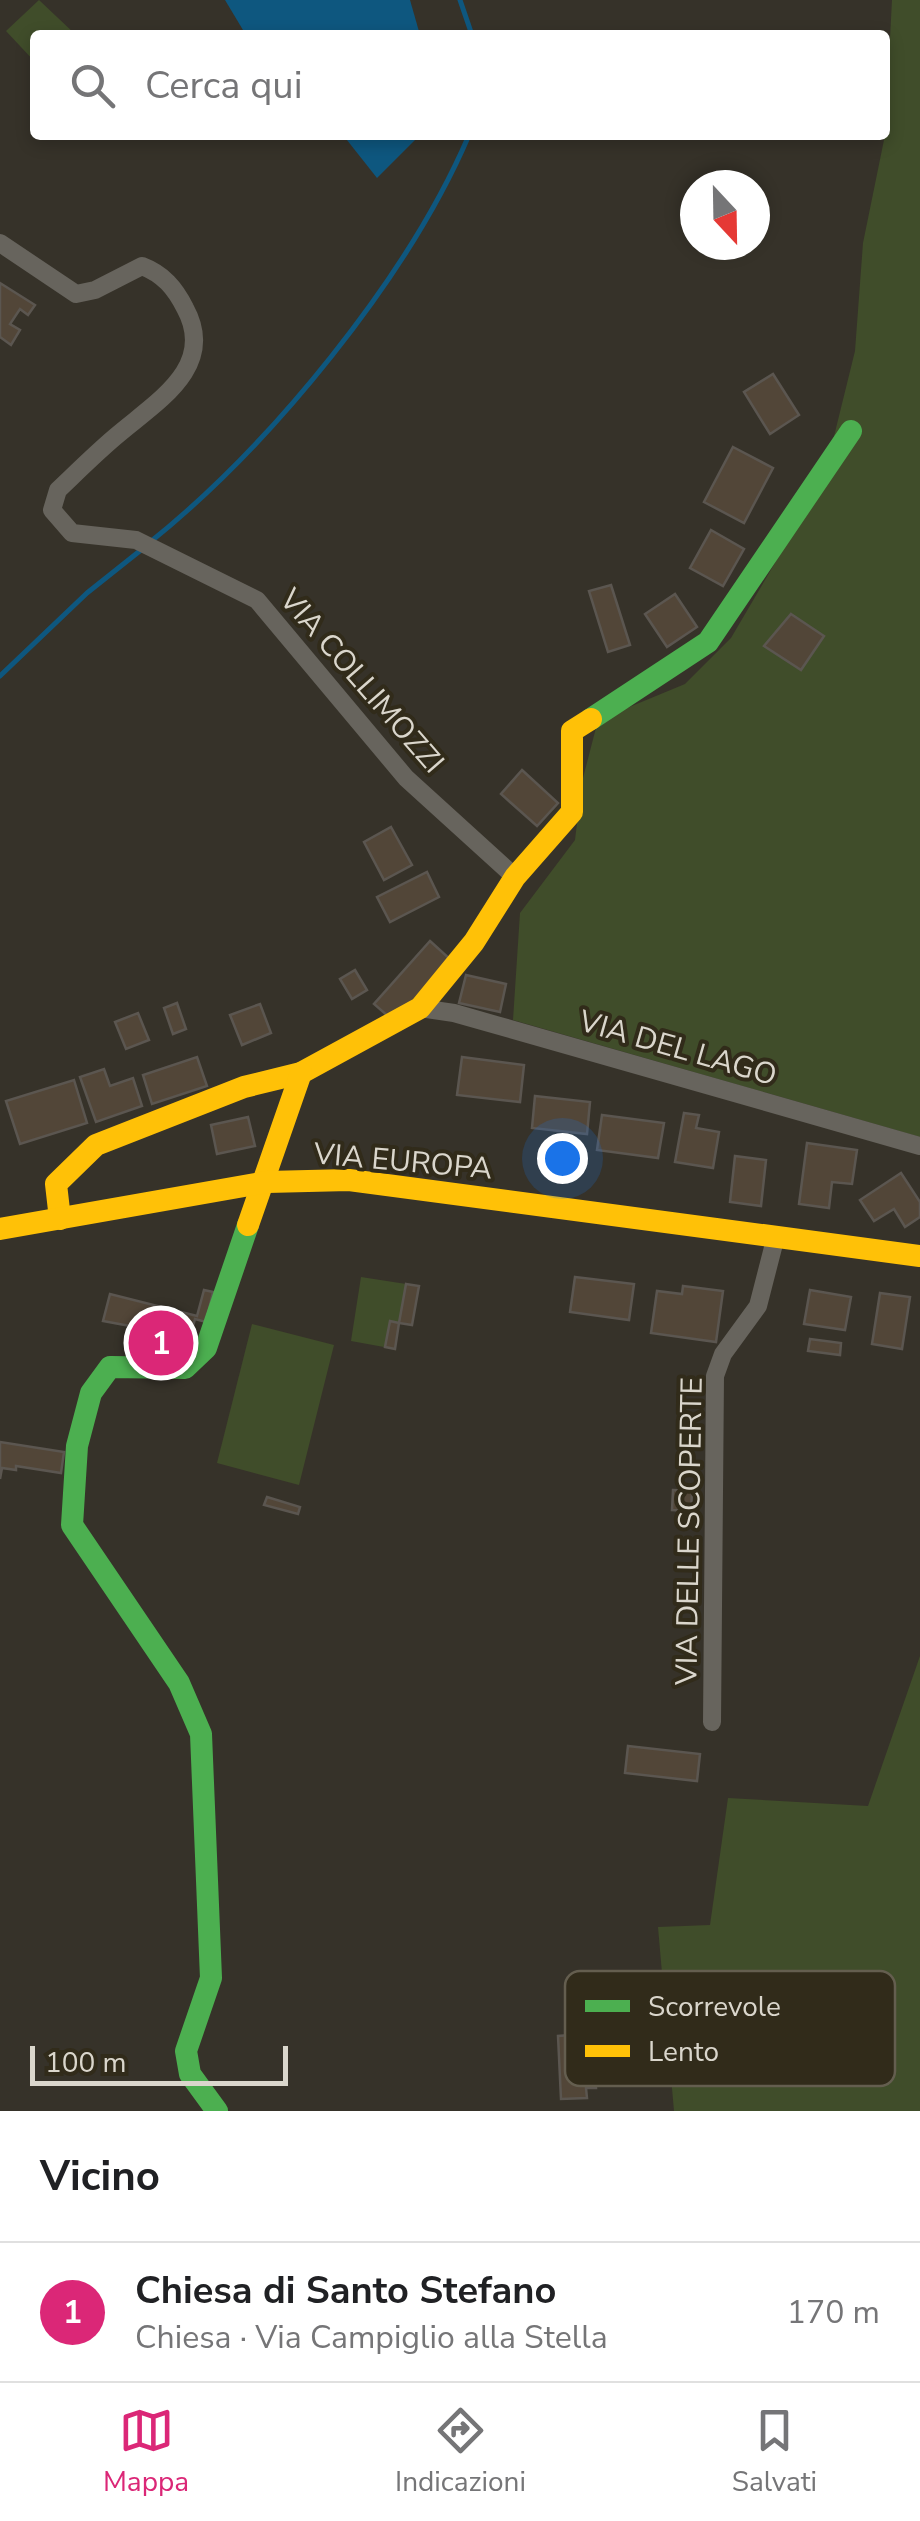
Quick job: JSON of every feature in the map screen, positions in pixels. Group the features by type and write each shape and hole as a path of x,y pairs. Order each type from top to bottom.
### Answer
{"street":[{"name":"VIA COLLIMOZZI","path":"0,243 56,285 76,294 96,290 142,266 155,271 171,284 196,329 192,356 178,381 58,490 52,510 72,534 136,540 257,600 406,778 515,878"},
{"path":"60,1220 56,1184 96,1145 244,1087 301,1073 420,1008 474,942 515,878 572,812 572,731 708,642 851,431"},
{"name":"VIA DEL LAGO","path":"420,1008 454,1013 920,1146"},
{"path":"217,2111 190,2074 186,2051 210,1978 210,1858 201,1734 179,1683 72,1525 76,1446 97,1380 110,1367 140,1360 181,1369 196,1362 206,1348 267,1182 301,1073"},
{"name":"VIA EUROPA","path":"0,1229 267,1182 348,1180 920,1256"},
{"name":"VIA DELLE SCOPERTE","path":"712,1722 716,1376 724,1354 758,1306 776,1236"}],"green space":[{"path":"39,0 71,30 30,30 30,57 6,31"},
{"path":"892,0 920,0 920,1137 513,1020 520,913 575,840 582,782 598,720 685,684 731,638 823,481 855,351 863,243 884,140 890,140"},
{"path":"361,1277 419,1286 412,1325 399,1323 395,1349 351,1341"},
{"path":"252,1324 334,1345 299,1485 217,1463"},
{"path":"920,1656 920,2111 674,2111 672,2086 895,2086 895,1971 662,1971 658,1927 710,1925 728,1798 868,1806"}],"water":[{"path":"225,0 410,0 419,30 243,30"},
{"path":"347,140 415,140 377,178"}],"building":[{"path":"0,283 35,305 28,315 20,309 10,324 20,330 11,345 0,337"},
{"path":"773,374 799,415 770,434 744,392"},
{"path":"733,447 773,468 744,523 704,502"},
{"path":"711,530 744,549 723,586 690,568"},
{"path":"611,585 630,645 608,652 589,591"},
{"path":"675,594 697,627 667,647 645,614"},
{"path":"791,614 824,636 801,670 764,646"},
{"path":"522,770 558,803 537,826 501,794"},
{"path":"391,827 412,865 384,880 364,842"},
{"path":"427,872 439,897 390,922 377,897"},
{"path":"430,941 451,960 404,1013 389,1017 374,1004"},
{"path":"355,970 367,990 352,999 340,979"},
{"path":"466,975 506,984 500,1012 459,1003"},
{"path":"177,1003 186,1029 173,1034 164,1008"},
{"path":"260,1004 271,1033 242,1045 230,1015"},
{"path":"138,1013 149,1040 126,1049 115,1022"},
{"path":"197,1057 207,1086 152,1104 143,1075"},
{"path":"462,1057 524,1065 520,1102 457,1095"},
{"path":"104,1069 110,1086 133,1078 142,1106 96,1122 80,1077"},
{"path":"74,1080 87,1123 20,1144 6,1101"},
{"path":"535,1096 590,1102 587,1134 532,1128"},
{"path":"684,1113 699,1115 696,1128 719,1132 713,1168 675,1162"},
{"path":"602,1115 664,1123 658,1158 597,1150"},
{"path":"248,1117 255,1146 217,1154 211,1125"},
{"path":"807,1143 857,1150 852,1184 832,1182 829,1208 799,1204"},
{"path":"735,1156 766,1160 761,1206 730,1202"},
{"path":"901,1173 920,1202 920,1217 905,1227 894,1209 874,1221 860,1200"},
{"path":"575,1277 634,1284 629,1320 570,1312"},
{"path":"406,1284 419,1286 412,1325 399,1323"},
{"path":"683,1286 723,1291 716,1342 651,1333 657,1291 682,1294"},
{"path":"204,1290 213,1292 206,1322 195,1319 190,1337 103,1321 110,1294 197,1316"},
{"path":"810,1290 851,1297 845,1330 804,1324"},
{"path":"880,1293 910,1297 902,1349 872,1344"},
{"path":"390,1321 399,1323 395,1349 385,1347"},
{"path":"146,1326 190,1337 184,1361 138,1350 139,1345 128,1342 131,1328 145,1331"},
{"path":"810,1339 841,1343 840,1355 808,1351"},
{"path":"0,1442 64,1452 61,1473 16,1466 16,1470 2,1468 0,1479"},
{"path":"673,1490 692,1491 691,1511 672,1510"},
{"path":"267,1497 300,1507 298,1514 264,1505"},
{"path":"628,1746 700,1754 697,1781 625,1773"},
{"path":"565,2035 565,2086 596,2086 586,2088 587,2098 561,2099 558,2036"}],"waterway":[{"path":"460,0 470,30"},
{"path":"149,543 241,458 332,356 410,245 467,140"},
{"path":"0,676 87,593 141,550"}],"traffic: fast":[{"path":"591,719 708,642 851,431"},
{"path":"217,2111 190,2074 186,2051 211,1978 201,1734 179,1683 72,1525 77,1446 91,1393 110,1367 185,1368 206,1348 248,1225"}],"traffic: slow":[{"path":"60,1219 56,1184 96,1145 244,1087 301,1073 420,1008 474,942 515,877 572,812 572,731 591,719"},
{"path":"248,1225 301,1073"},
{"path":"0,1229 267,1182 349,1180 920,1256"}],"place":[{"name":"Chiesa di Santo Stefano","path":"161,1343"}]}
